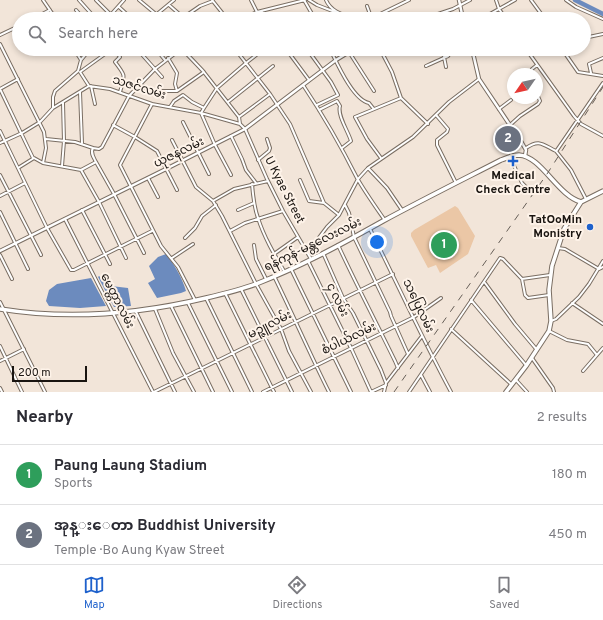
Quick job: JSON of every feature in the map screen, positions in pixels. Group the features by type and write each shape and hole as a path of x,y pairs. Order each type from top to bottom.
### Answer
{"main road":[{"name":"ရန်ကုန်-မန္တလေးလမ်း","path":"2,309 16,312 59,315 114,314 136,312 188,303 240,289 256,284 323,253 456,183 510,157 516,155 525,156"},
{"path":"525,156 534,161 570,197 581,202"},
{"path":"506,392 532,358 549,331 551,321 549,295 550,275 564,229 581,202 603,192"}],"street":[{"path":"43,0 50,10 46,12"},
{"path":"79,0 90,12"},
{"path":"96,0 107,12"},
{"path":"114,12 124,0"},
{"path":"139,0 153,12"},
{"path":"161,12 174,0"},
{"path":"192,12 212,0 222,12"},
{"path":"251,0 256,12"},
{"path":"256,12 305,0 311,12"},
{"path":"309,0 317,5 336,12"},
{"path":"326,0 336,12"},
{"path":"384,12 409,0"},
{"path":"459,0 461,12"},
{"path":"443,12 460,6 470,0"},
{"path":"496,0 501,12"},
{"path":"494,12 515,0"},
{"path":"531,0 539,12"},
{"path":"566,0 587,12"},
{"path":"169,5 177,12"},
{"path":"367,6 369,12"},
{"path":"118,7 124,12"},
{"path":"256,12 262,12"},
{"path":"591,14 603,19"},
{"path":"0,35 12,29"},
{"path":"591,37 603,34"},
{"path":"0,44 44,132 46,148 43,163"},
{"path":"78,56 81,60"},
{"path":"84,56 81,60 79,72 90,86 95,104"},
{"path":"53,108 53,97 55,91 103,56"},
{"path":"119,56 120,57 115,62 123,72 124,78 120,92"},
{"path":"143,56 162,77"},
{"path":"162,56 165,60"},
{"path":"45,139 82,143 99,149 102,147 129,96 155,69 171,56"},
{"path":"189,56 204,72 228,102 239,117 240,124 245,129"},
{"path":"240,56 270,94 290,124 324,203 339,215"},
{"path":"231,175 215,145 201,113 217,88 255,56"},
{"path":"291,56 310,80"},
{"path":"312,56 331,82 338,95 317,105"},
{"path":"334,56 353,90 364,102 369,103 373,109"},
{"name":"ယုဇနလမ်း","path":"0,251 114,194 166,170 245,129 342,56"},
{"path":"352,56 374,91"},
{"path":"384,56 392,72 401,98 428,124"},
{"path":"473,56 479,80 526,148 525,156"},
{"path":"531,56 577,120 581,124 603,136"},
{"path":"567,56 578,72 603,76"},
{"path":"426,66 444,57 446,67"},
{"path":"168,58 177,73 175,84 177,91"},
{"path":"591,73 589,64 603,58"},
{"path":"534,68 538,65"},
{"path":"228,102 273,66"},
{"path":"140,84 150,91 177,91 204,72"},
{"path":"18,79 0,89 34,158 43,163 81,170 96,162"},
{"path":"308,252 327,227 339,215 358,179 368,168 413,137 449,102 479,80"},
{"path":"556,151 603,83"},
{"path":"303,85 317,105 358,179 385,220"},
{"path":"0,143 22,133 40,122 53,108 90,86"},
{"name":"သဇင်လမ်း","path":"90,86 101,86 152,104 201,113 240,124"},
{"path":"80,92 82,143"},
{"path":"170,107 174,101 184,94 192,102 204,108"},
{"path":"239,117 270,94"},
{"path":"381,158 367,140 355,117 401,98"},
{"path":"319,110 338,101 340,106 338,110 351,141 342,148"},
{"path":"62,166 64,140 63,103"},
{"path":"499,110 507,103"},
{"path":"152,104 135,137 120,161 120,165 132,186 160,246 172,258 195,301"},
{"path":"510,126 520,116 537,104"},
{"path":"436,115 448,128 447,132 437,140 437,144 456,183"},
{"path":"182,122 209,174"},
{"path":"113,126 135,137 157,151 176,190"},
{"name":"U Kyae Street","path":"245,129 268,181 283,211 308,252 309,259"},
{"path":"0,132 47,228 70,269 74,270 152,230"},
{"path":"231,136 246,170 256,183"},
{"path":"258,160 269,151 270,148 267,139"},
{"path":"172,140 196,187 216,205 256,284 281,329 289,350 311,392"},
{"path":"526,148 537,142 556,151 571,170 586,200"},
{"path":"93,148 92,152 96,162 144,253"},
{"path":"510,157 522,183 527,188"},
{"path":"18,168 34,158"},
{"path":"368,168 387,188 403,211"},
{"path":"81,170 99,202 126,258"},
{"path":"0,175 41,255"},
{"path":"148,178 158,197"},
{"path":"300,180 309,201 324,203"},
{"path":"213,201 230,191 268,181"},
{"path":"0,196 26,183"},
{"path":"252,184 254,203 258,218 274,254 284,271"},
{"path":"238,210 254,203"},
{"path":"185,238 196,228 202,216 216,205"},
{"path":"345,205 349,213 354,237 390,312 408,354"},
{"path":"82,210 110,264"},
{"path":"230,231 258,218 283,211"},
{"path":"0,212 28,269"},
{"name":"မေတ္တာလမ်း","path":"65,219 154,392"},
{"name":"သပြေလမ်း","path":"370,228 414,317 432,358 451,392"},
{"path":"274,254 298,237"},
{"path":"172,258 193,244"},
{"path":"254,245 256,259 266,279"},
{"path":"338,245 359,291 382,333 398,368"},
{"path":"557,248 565,249 599,268 603,267"},
{"path":"323,253 343,298 353,313 381,370 386,384"},
{"path":"0,255 12,279"},
{"path":"410,392 451,329 501,258 522,279 528,298 549,295"},
{"name":"၄ လမ်း","path":"309,259 371,392"},
{"path":"551,321 556,319 579,297 603,261"},
{"path":"291,268 351,392"},
{"name":"မဉ္ဇူလမ်း","path":"154,392 393,274"},
{"path":"522,279 550,275"},
{"path":"274,276 296,322 304,343 329,392"},
{"path":"485,282 515,324 537,350"},
{"path":"240,289 266,337 292,392"},
{"path":"225,293 274,392"},
{"path":"206,298 252,392"},
{"name":"စံပါယ်လမ်း","path":"263,392 414,317 440,298"},
{"path":"471,300 526,366"},
{"path":"0,302 2,309 45,392"},
{"path":"188,303 232,392"},
{"path":"572,303 603,324"},
{"path":"171,306 213,392"},
{"path":"155,309 168,342 194,392"},
{"path":"136,312 175,392"},
{"path":"451,329 512,385"},
{"path":"549,331 567,340 588,344 597,355"},
{"path":"384,392 386,384 422,335"},
{"path":"0,346 22,392"},
{"path":"583,371 603,348"},
{"path":"0,361 24,349"},
{"path":"532,358 553,388 554,392"},
{"path":"421,375 430,392"},
{"path":"516,380 527,392"},
{"path":"371,392 386,384"},
{"path":"0,388 2,392"}],"shaded area":[{"path":"455,206 458,208 475,236 468,254 440,273 436,265 428,268 411,236 411,233"}],"water":[{"path":"166,254 178,271 186,291 157,298 148,283 155,279 149,266 158,257"},
{"path":"99,276 111,286 128,288 131,306 114,307 98,277"},
{"path":"91,278 106,306 80,308 49,306 46,301 49,290 57,284"}],"waterway":[{"path":"575,0 603,14"}],"railway":[{"path":"394,392 547,174 603,87"}],"place":[{"name":"အုန္းေတာ Buddhist University","path":"508,139"},
{"name":"Medical Check Centre","path":"513,161"},
{"name":"TatOoMin Monistry","path":"590,227"},
{"name":"Paung Laung Stadium","path":"444,245"}]}
